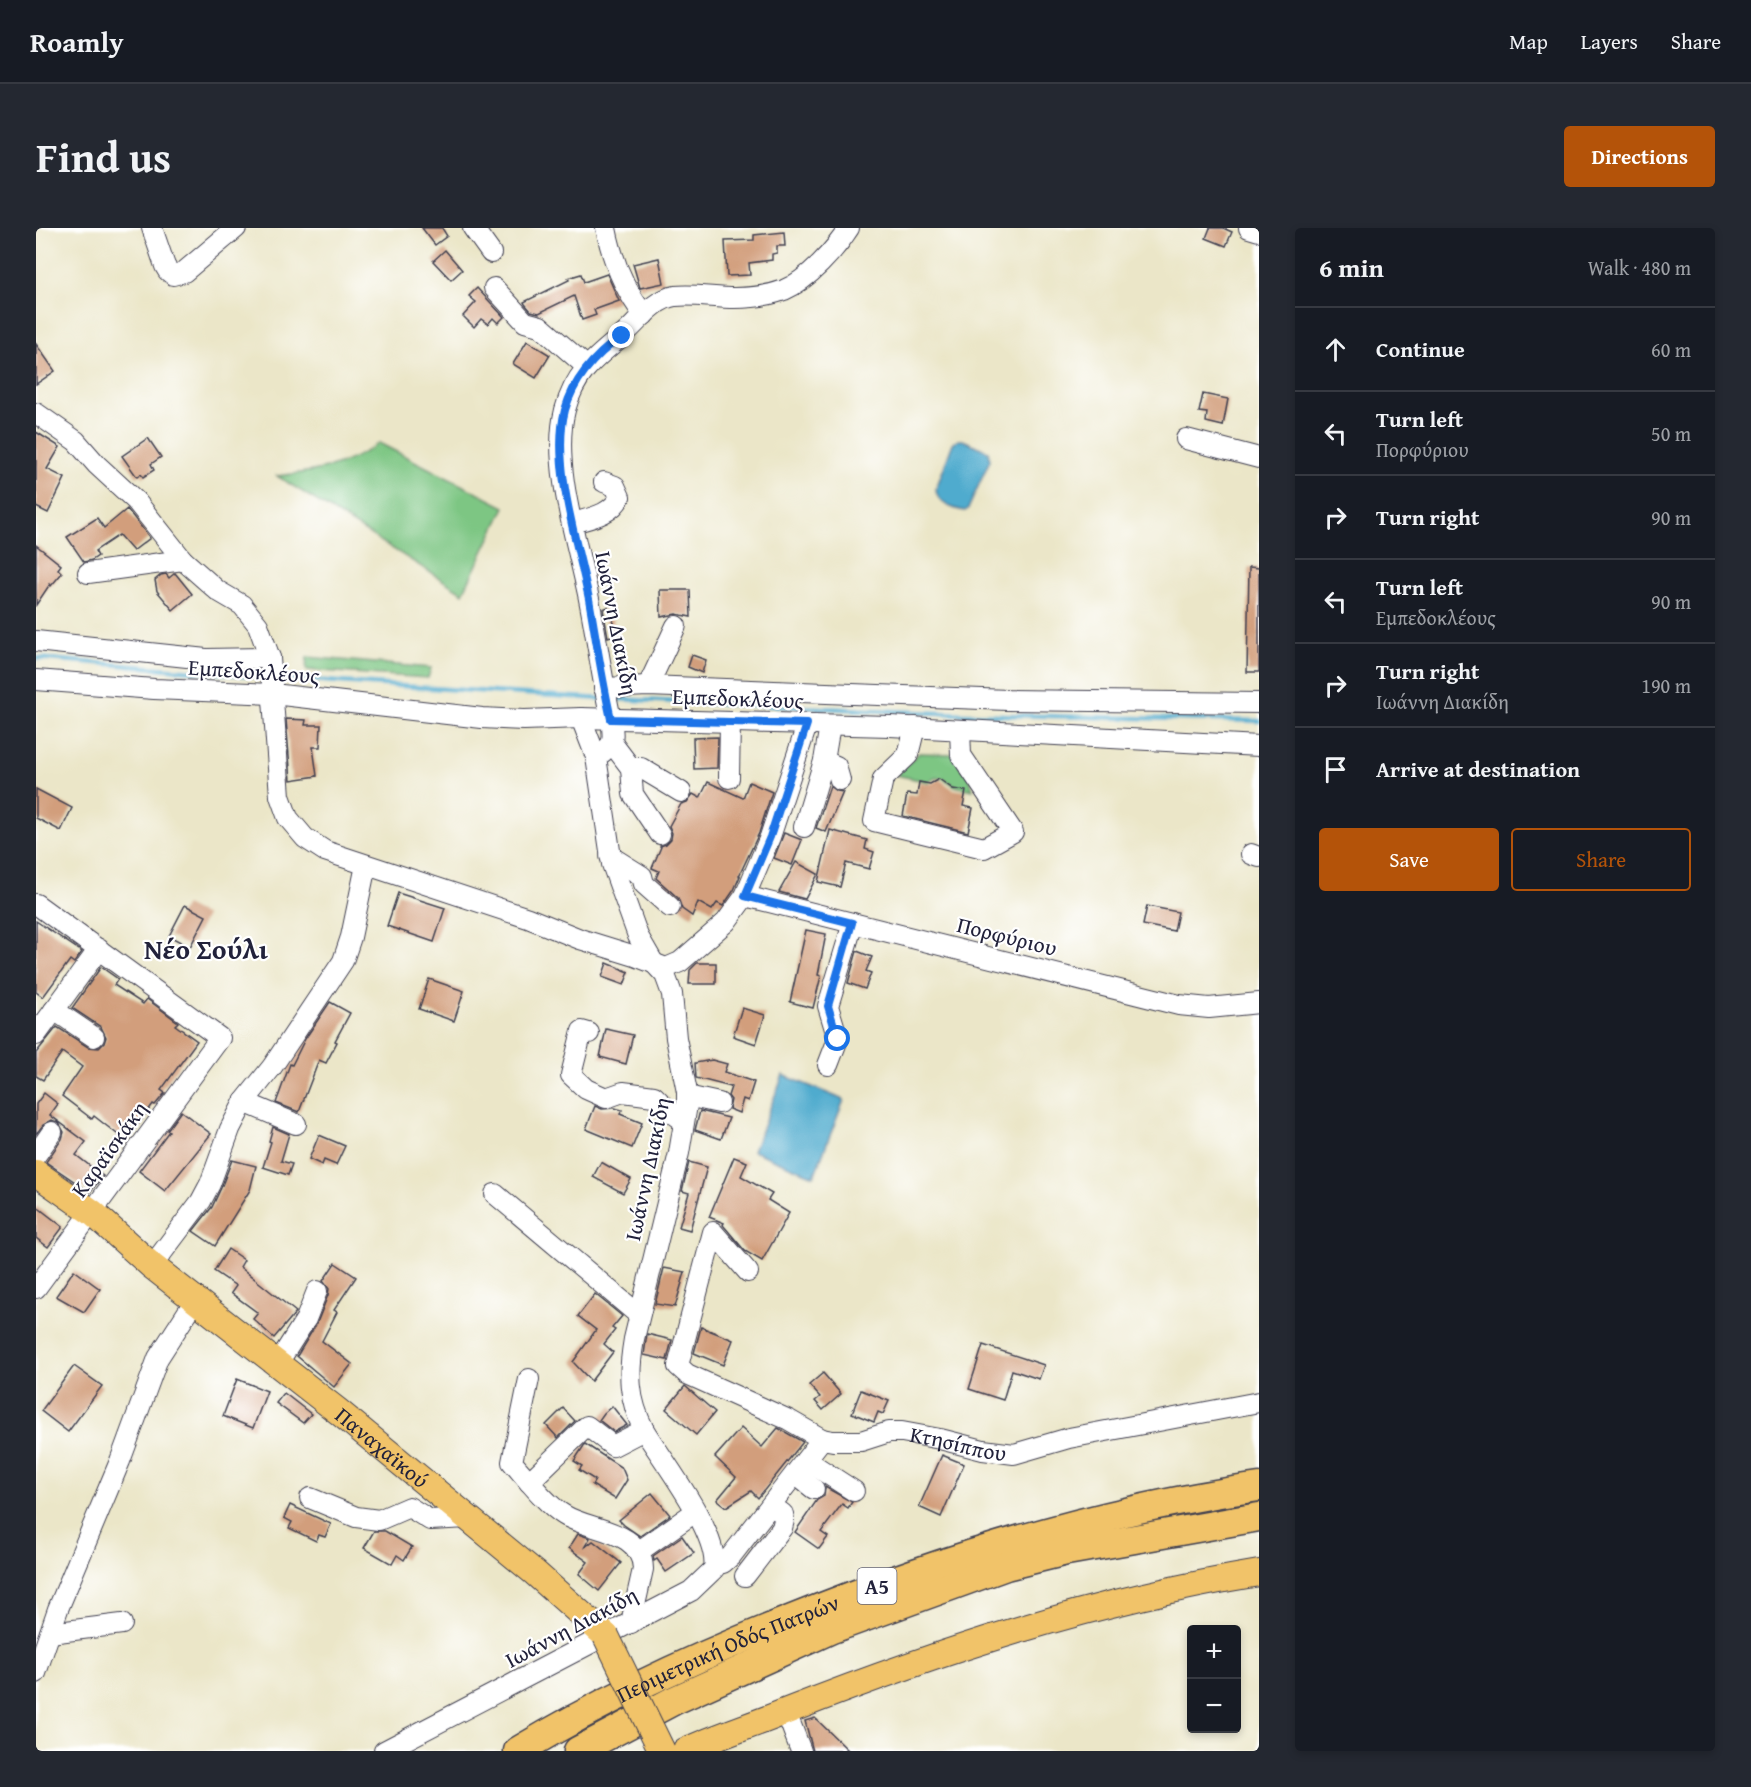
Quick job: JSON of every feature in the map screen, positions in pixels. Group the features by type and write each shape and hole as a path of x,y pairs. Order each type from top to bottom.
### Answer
{"highway":[{"name":"Περιμετρική Οδός Πατρών","path":"518,1751 585,1713 715,1651 806,1613 930,1566 1020,1539 1156,1504 1259,1487"},
{"name":"Περιμετρική Οδός Πατρών","path":"578,1751 673,1701 832,1629 1006,1566 1078,1549 1259,1517"}],"main road":[{"name":"Παναχαϊκού","path":"36,1173 88,1220 196,1299 278,1363 468,1518 606,1636"},
{"name":"Παναχαϊκού","path":"36,1193 88,1220"},
{"path":"685,1751 912,1664 1062,1616 1259,1574"},
{"path":"606,1636 662,1751"}],"street":[{"path":"152,228 165,266 173,275 184,272 236,228"},
{"path":"473,228 491,253"},
{"path":"606,228 624,284 644,315"},
{"name":"Ιωάννη Διακίδη","path":"612,743 611,719 564,476 562,428 570,397 587,367 598,355 659,301 673,297 747,297 783,291 826,257 849,228"},
{"path":"1249,228 1259,231"},
{"path":"494,288 525,322 540,326 587,367"},
{"path":"36,413 76,441 97,465 136,501 183,560 218,591 242,605 258,626 271,664 280,796 288,818 305,838 325,851 528,918 580,939 666,968 680,962 726,922 745,896 770,837 807,724"},
{"path":"1186,439 1259,458"},
{"path":"573,523 602,514 616,504 620,497 615,486 604,482"},
{"path":"88,573 183,560"},
{"path":"648,686 676,626"},
{"path":"36,641 271,664"},
{"name":"Εμπεδοκλέους","path":"36,680 154,689 273,694 483,718 524,720 581,718 915,727 1259,746"},
{"path":"604,688 648,686 1008,700 1259,703"},
{"name":"Ιωάννη Διακίδη","path":"384,1751 691,1591 712,1573 715,1564 708,1538 695,1512 644,1430 634,1404 629,1380 630,1359 639,1315 679,1153 687,1083 676,1038 672,994 665,975 653,962 638,936 615,875 610,856 596,757 581,718"},
{"path":"729,778 730,722"},
{"path":"804,827 824,761 831,725"},
{"path":"915,727 908,755 883,779 874,821 984,848 1012,832 961,755 960,730"},
{"path":"596,757 608,749 612,743 631,768 633,794 660,834"},
{"path":"824,761 836,766 840,780"},
{"path":"631,768 641,768 681,792"},
{"path":"610,856 642,876 644,884 670,907"},
{"path":"152,1266 201,1201 210,1184 230,1129 244,1102 272,1067 343,961 351,937 366,865"},
{"name":"Πορφύριου","path":"745,896 1179,1005 1209,1008 1259,1003"},
{"path":"36,904 99,949 36,1035"},
{"path":"828,1065 838,1039 828,1006 852,923"},
{"name":"Καραϊσκάκη","path":"36,1288 220,1038 99,949"},
{"path":"54,1010 94,1037"},
{"path":"589,1033 582,1030 571,1075 586,1089 606,1098 623,1092 654,1096 684,1121"},
{"path":"687,1096 719,1103"},
{"path":"244,1102 296,1124"},
{"path":"36,1155 52,1132"},
{"path":"495,1194 639,1315"},
{"path":"715,1564 721,1564 727,1560 822,1439 789,1420 687,1374 678,1366 713,1232 748,1272"},
{"path":"278,1363 306,1319 317,1291"},
{"path":"36,1672 58,1609 120,1461 158,1358 196,1299"},
{"path":"529,1379 512,1462 563,1515 618,1535 638,1552 643,1560 643,1569 631,1623"},
{"name":"Κτησίππου","path":"822,1439 833,1442 861,1441 890,1432 902,1432 983,1450 1014,1454 1080,1436 1259,1401"},
{"path":"529,1482 587,1426 613,1446 644,1430"},
{"path":"800,1467 814,1489"},
{"path":"800,1467 854,1491"},
{"path":"310,1498 356,1517 379,1520 409,1507 430,1520 468,1518"},
{"path":"745,1576 782,1526 783,1514 771,1505"},
{"path":"638,1552 695,1512"},
{"path":"50,1633 122,1624"},
{"path":"786,1712 801,1751"}],"green space":[{"path":"379,443 505,507 463,593 277,476 330,467 354,458"},
{"path":"307,657 431,668 428,678 306,670"},
{"path":"919,753 952,754 969,776 973,790 955,786 943,778 935,778 929,782 896,775"}],"water":[{"path":"958,440 988,451 990,460 968,509 965,511 942,502 936,489 953,443"},
{"path":"783,1075 844,1100 814,1176 753,1151"}],"building":[{"path":"422,228 442,228 447,236 435,245"},
{"path":"1210,228 1223,228 1232,232 1226,246 1206,238"},
{"path":"784,232 785,246 777,246 777,253 772,254 772,260 749,263 750,275 727,276 725,241 754,240 754,235"},
{"path":"445,250 462,270 451,280 433,261"},
{"path":"659,258 664,283 640,288 633,264"},
{"path":"581,274 584,282 607,274 619,301 594,310 596,315 582,320 574,296 539,313 531,311 525,304 524,302 569,280 568,278"},
{"path":"477,288 504,317 498,323 493,318 488,324 481,319 474,327 463,316 476,302 469,296"},
{"path":"527,341 550,355 536,378 513,364"},
{"path":"36,344 55,371 36,384"},
{"path":"1203,394 1228,399 1223,426 1206,422 1207,413 1199,412"},
{"path":"36,432 60,447 47,469 65,478 48,513 36,507"},
{"path":"148,438 161,457 151,464 154,470 143,477 141,474 137,477 122,456"},
{"path":"127,509 150,538 133,551 119,535 95,551 98,556 84,562 67,537 97,518 104,528"},
{"path":"36,545 61,565 58,569 62,573 51,586 50,584 36,605"},
{"path":"1249,567 1259,568 1259,672 1247,672"},
{"path":"175,573 192,594 173,610 157,591 155,580 166,574 169,578"},
{"path":"660,590 690,590 691,617 676,614 661,617"},
{"path":"608,607 617,634 608,637 603,609"},
{"path":"692,655 706,660 702,673 688,667"},
{"path":"286,719 306,720 305,725 321,725 320,747 313,747 317,776 291,780"},
{"path":"718,737 717,768 694,769 693,738"},
{"path":"939,779 953,789 966,791 963,806 973,808 968,832 903,816 907,794 917,795 919,782 930,784"},
{"path":"708,782 743,798 749,782 772,792 759,833 734,890 723,906 717,903 712,910 698,902 692,916 682,909 678,898 656,878 659,871 652,868 660,846 671,839 672,833 669,826 681,804 687,802 693,794 700,798"},
{"path":"830,786 843,792 826,832 816,828"},
{"path":"36,789 72,808 61,831 36,818"},
{"path":"830,830 867,840 865,849 874,852 869,869 846,863 840,887 818,882"},
{"path":"784,833 802,840 792,865 774,858"},
{"path":"796,862 818,874 805,899 779,892"},
{"path":"398,893 445,908 434,942 387,926"},
{"path":"185,905 206,916 190,947 169,936"},
{"path":"1147,906 1178,912 1174,931 1143,925"},
{"path":"36,921 82,952 74,963 70,960 43,997 36,992"},
{"path":"806,930 826,934 818,975 821,976 813,1008 790,1002"},
{"path":"857,951 872,957 866,971 871,973 865,989 848,983"},
{"path":"607,963 629,972 624,985 602,977"},
{"path":"697,963 716,963 716,984 689,984 690,970"},
{"path":"101,967 118,979 114,985 143,1004 147,999 178,1022 175,1025 197,1041 161,1090 165,1093 155,1105 153,1104 126,1141 94,1116 92,1119 62,1096 82,1067 62,1052 43,1080 36,1076 36,1053 57,1027 88,1047 99,1048 104,1043 106,1037 101,1027 72,1008"},
{"path":"429,979 464,991 454,1021 419,1009"},
{"path":"330,1002 350,1013 326,1063 319,1060 299,1112 276,1103 290,1064 292,1065 305,1039"},
{"path":"742,1008 765,1015 756,1044 733,1036"},
{"path":"606,1029 633,1035 626,1064 600,1057"},
{"path":"712,1060 727,1064 724,1072 754,1082 748,1101 743,1099 739,1113 729,1109 731,1100 728,1096 731,1087 696,1078 695,1063"},
{"path":"44,1093 58,1104 50,1115 86,1142 76,1155 103,1176 90,1192 46,1162 62,1139 64,1132 59,1123 52,1120 43,1125 36,1134 36,1104"},
{"path":"595,1106 602,1109 622,1110 620,1114 642,1123 632,1148 586,1129"},
{"path":"181,1111 211,1134 165,1191 139,1171"},
{"path":"700,1111 729,1118 721,1139 695,1130"},
{"path":"273,1127 289,1134 281,1161 292,1164 288,1175 263,1167"},
{"path":"319,1135 345,1146 336,1165 324,1160 322,1165 309,1159"},
{"path":"734,1157 747,1162 741,1176 772,1194 768,1200 789,1213 762,1261 745,1251 723,1225 724,1223 709,1217"},
{"path":"232,1160 256,1166 250,1190 215,1246 193,1231 212,1207"},
{"path":"601,1162 631,1179 623,1193 593,1177"},
{"path":"689,1162 707,1167 690,1230 679,1227 689,1193 682,1191"},
{"path":"36,1206 63,1227 48,1247 36,1238"},
{"path":"228,1249 244,1260 240,1267 296,1312 274,1338 253,1319 258,1313 231,1293 236,1286 214,1271"},
{"path":"335,1263 356,1277 334,1310 337,1312 322,1341 352,1364 334,1387 297,1356 317,1323 329,1289 323,1281"},
{"path":"664,1268 685,1272 675,1307 655,1304"},
{"path":"74,1270 100,1289 84,1312 56,1296"},
{"path":"595,1294 622,1316 612,1328 615,1330 604,1344 613,1352 591,1381 573,1362 596,1330 578,1316"},
{"path":"701,1327 733,1340 723,1365 694,1353"},
{"path":"647,1334 672,1340 667,1360 644,1355"},
{"path":"983,1345 1044,1365 1039,1379 1012,1370 1003,1400 969,1389"},
{"path":"74,1366 102,1386 68,1432 41,1411"},
{"path":"823,1373 841,1394 823,1410 815,1401 820,1397 809,1385"},
{"path":"237,1379 267,1391 253,1428 223,1416"},
{"path":"685,1386 715,1412 696,1435 666,1409"},
{"path":"861,1390 889,1401 883,1414 878,1412 874,1422 852,1413"},
{"path":"284,1393 311,1414 303,1423 276,1403"},
{"path":"612,1406 627,1425 614,1432 599,1420"},
{"path":"563,1408 575,1421 558,1438 546,1425"},
{"path":"741,1428 762,1447 778,1428 803,1442 758,1498 751,1491 726,1507 717,1500 736,1477 715,1457"},
{"path":"585,1444 622,1468 627,1480 615,1499 592,1485 595,1480 579,1470 582,1466 574,1461"},
{"path":"942,1455 964,1464 941,1517 919,1507"},
{"path":"825,1487 852,1502 848,1508 842,1504 821,1532 828,1537 819,1549 795,1532 817,1500 824,1496"},
{"path":"652,1493 670,1515 640,1536 619,1520"},
{"path":"290,1505 331,1524 325,1537 319,1535 316,1541 289,1528 292,1522 284,1518"},
{"path":"374,1531 385,1531 412,1547 404,1560 397,1555 392,1564 364,1548"},
{"path":"578,1534 590,1538 584,1548 593,1541 621,1563 599,1591 579,1574 588,1562 569,1548"},
{"path":"682,1536 694,1553 666,1572 657,1559 654,1561 653,1556"},
{"path":"815,1718 849,1751 813,1751 805,1721"}],"waterway":[{"path":"36,658 267,677"},
{"path":"278,678 602,699"},
{"path":"613,699 963,714 1259,721"}],"district":[{"name":"Νέο Σούλι","path":"206,948"}],"route":[{"path":"622,336 598,355 580,377 573,388 562,428 567,495 611,719 807,724 770,837 745,896 852,923 828,1006 838,1039"}]}
